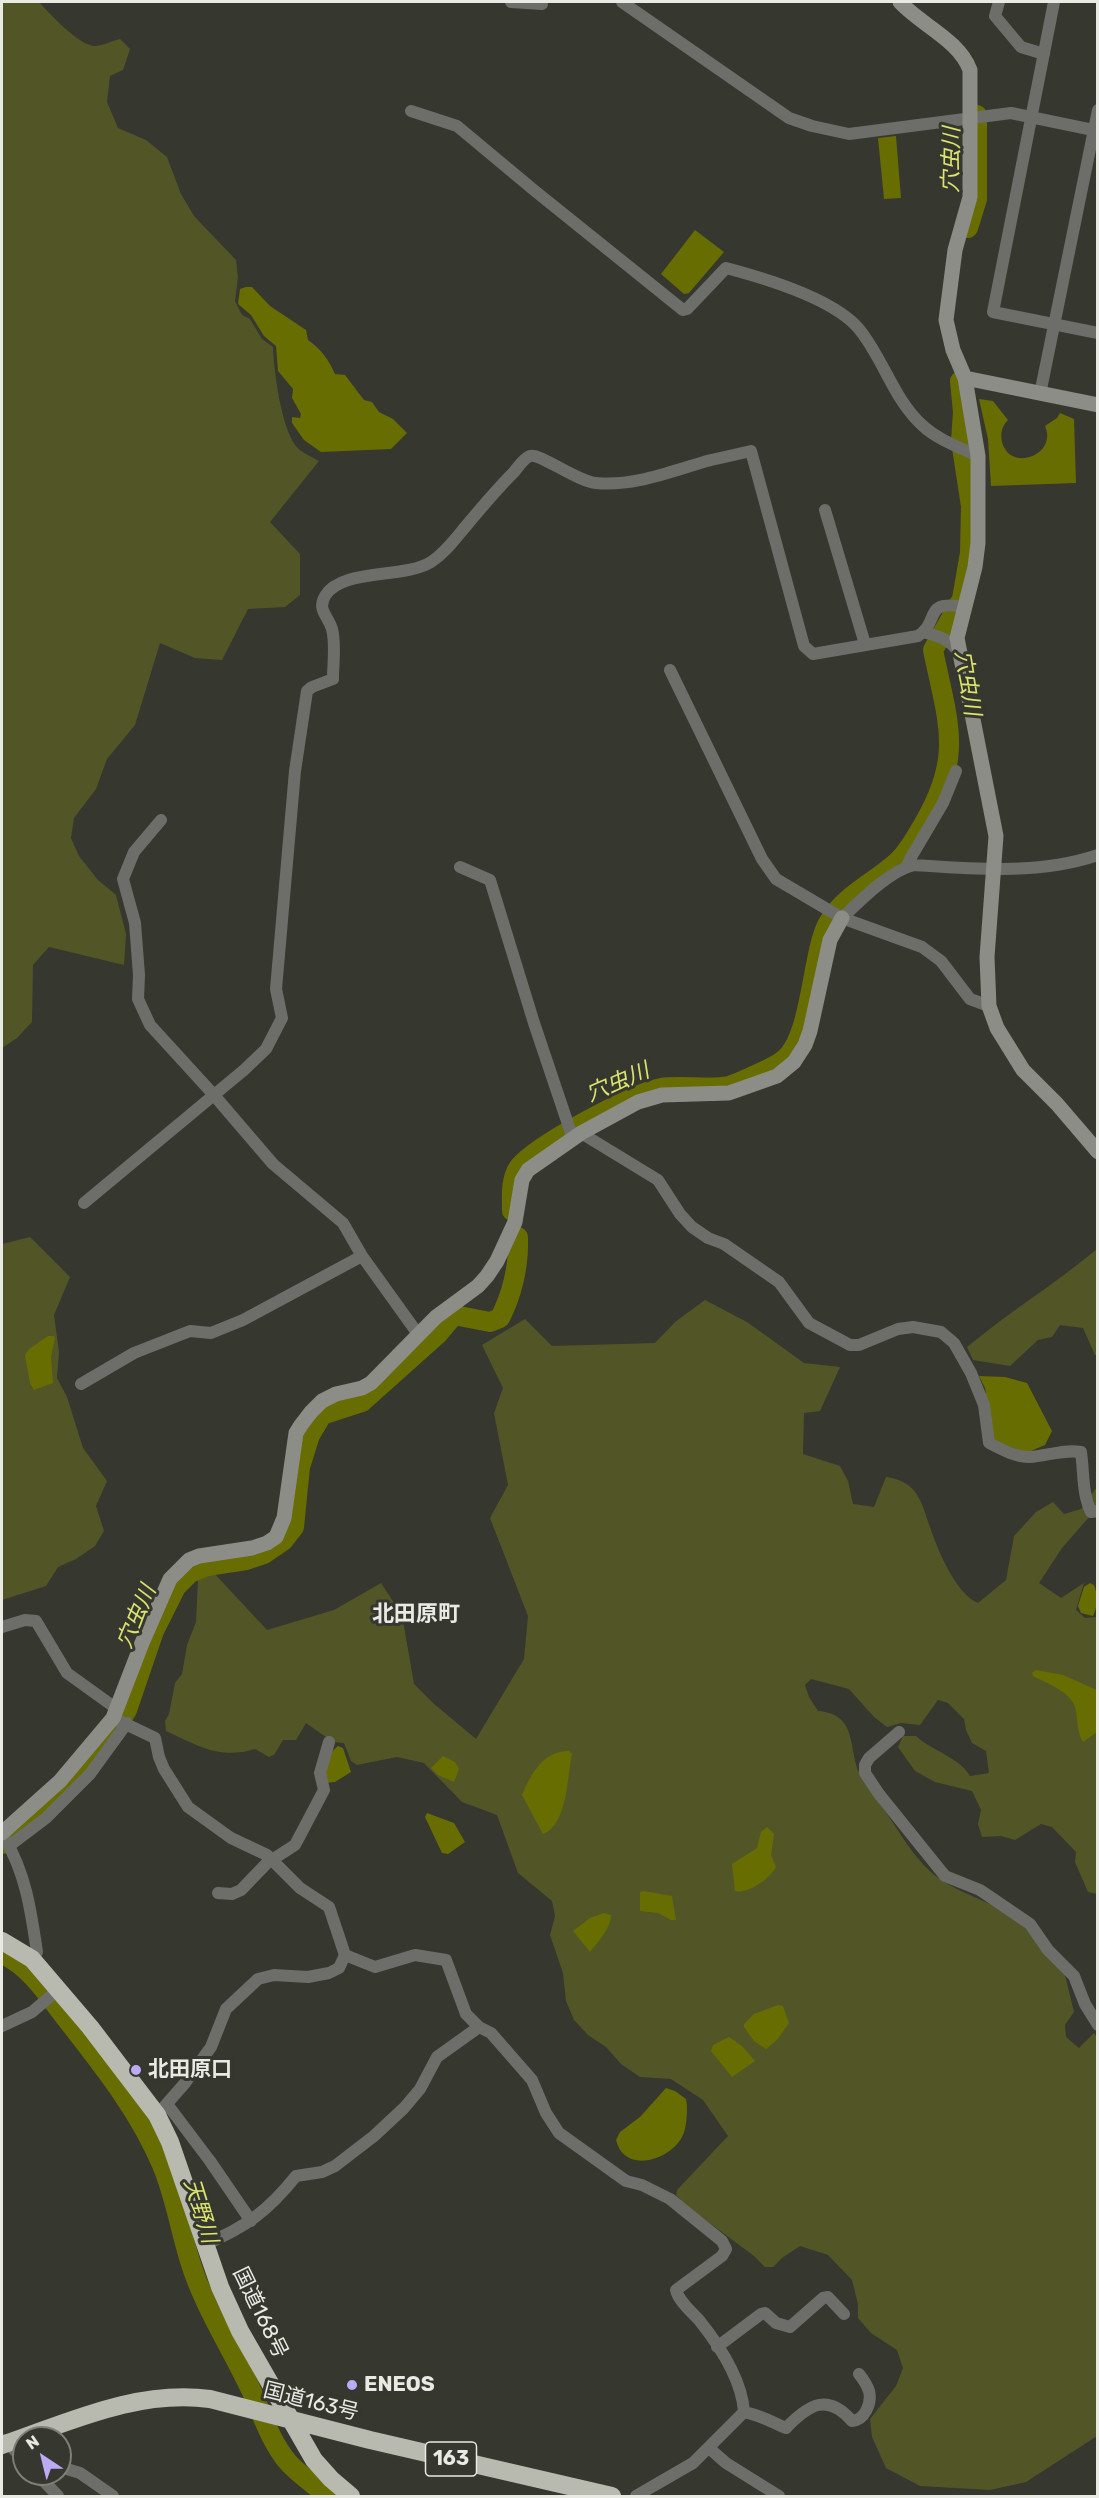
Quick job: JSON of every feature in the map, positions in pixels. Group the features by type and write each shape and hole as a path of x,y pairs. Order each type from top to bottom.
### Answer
{"highway":[{"name":"国道168号","path":"2,1941 33,1959 162,2110 170,2142 204,2245 240,2331 282,2418 314,2460 351,2496"},
{"name":"国道163号","path":"70,2426 125,2404 159,2397 186,2396 612,2496"}],"street":[{"path":"511,2 542,4"},
{"path":"622,2 789,118 812,126 849,134 1011,113 1095,131"},
{"path":"900,2 966,60 970,70 970,197 955,250 947,297 946,320 953,350 965,378 978,456 978,543 975,567 957,638 996,836 986,980 989,1005 997,1028 1023,1070 1057,1104 1098,1152"},
{"path":"999,2 995,16 1021,48 1044,54"},
{"path":"1054,2 993,312 1098,333"},
{"path":"1040,394 1098,110"},
{"path":"411,111 457,126 683,310 687,309 726,268 762,277 841,314 859,330 921,424 939,439 978,456"},
{"path":"965,378 1098,405"},
{"path":"84,1203 244,1070 266,1049 282,1018 276,988 297,759 308,691 312,687 333,679 332,626 322,611 321,604 327,593 348,580 406,571 429,564 442,555 529,456 537,455 589,483 606,484 654,477 711,460 752,451 804,646 813,654 918,636 924,632 934,612 940,606 951,604 965,607"},
{"path":"825,510 866,644"},
{"path":"924,632 950,641 958,651"},
{"path":"670,670 762,859 776,879 842,918 922,947 940,961 970,999 989,1005"},
{"path":"33,1959 37,1952 29,1900 4,1837 119,1717 142,1643 171,1579 189,1560 199,1556 252,1548 276,1537 284,1518 296,1433 301,1425 322,1401 371,1383 418,1334 487,1276 497,1261 515,1222 522,1180 528,1170 577,1136 638,1102 662,1095 729,1093 784,1071 794,1062 805,1045 830,940 842,918 860,900 907,866 944,803 956,771"},
{"path":"161,820 134,852 123,879 135,923 139,975 138,999 150,1025 273,1164 343,1223 362,1256 418,1334"},
{"path":"907,866 994,871 1079,861 1098,855"},
{"path":"460,867 490,880 534,1023 577,1136 658,1180 680,1214 692,1227 708,1238 724,1244 779,1282 809,1323 850,1345 859,1346 898,1329 913,1327 941,1332 954,1343 970,1372 984,1405 989,1443 1028,1457 1068,1450 1081,1452 1085,1481 1084,1497 1091,1512 1098,1511"},
{"path":"81,1384 134,1353 190,1331 211,1333 243,1320 362,1256"},
{"path":"2,1627 25,1620 36,1621 67,1673 119,1717 155,1738 164,1769 195,1814 231,1838 272,1860 300,1888 329,1907 345,1955 339,1968 329,1973 308,1977 274,1975 258,1979 226,2009 211,2048 186,2083 162,2110 210,2161 251,2221"},
{"path":"899,1732 869,1758 865,1765 866,1773 879,1794 945,1876 980,1890 1030,1924 1048,1950 1074,1976 1085,2004 1098,2025"},
{"path":"218,1893 232,1894 241,1890 272,1860 295,1845 324,1790 320,1773 329,1742"},
{"path":"345,1955 375,1967 415,1955 446,1960 466,2014 478,2027 491,2033 532,2080 546,2113 559,2133 626,2181 642,2185 670,2199 722,2241 726,2249 722,2256 676,2290 738,2382 743,2397 744,2412 709,2448 680,2473 636,2496"},
{"path":"2,2026 32,2012 59,1990"},
{"path":"204,2245 251,2221 267,2210 296,2176 322,2172 335,2166 385,2127 420,2089 437,2057 478,2027"},
{"path":"717,2348 761,2314 765,2313 776,2323 790,2327 828,2296 844,2314"},
{"path":"744,2412 760,2415 786,2428 807,2410 821,2404 830,2404 839,2407 852,2421 858,2421 864,2416 870,2399 869,2389 859,2374"},
{"path":"709,2448 726,2463 779,2496"},
{"path":"72,2471 80,2473 113,2496"}],"green space":[{"path":"2,2 39,2 65,28 89,45 102,45 120,39 130,49 123,70 110,76 107,102 118,128 146,140 167,157 181,194 194,216 236,260 238,277 235,301 242,315 250,319 262,339 273,347 279,398 290,436 300,450 319,461 270,522 300,554 300,595 285,607 248,609 222,660 195,658 160,643 135,725 107,759 96,789 74,818 71,838 79,856 98,880 116,895 126,934 124,965 49,947 33,965 32,1022 17,1038 2,1048"},
{"path":"30,1237 70,1277 54,1315 59,1352 57,1378 67,1397 83,1448 107,1481 96,1506 104,1531 95,1546 76,1559 58,1567 46,1586 2,1600 2,1244"},
{"path":"1097,1249 1097,1355 1083,1328 1060,1325 1052,1337 1038,1340 1010,1366 973,1360 967,1347"},
{"path":"705,1300 747,1322 804,1363 840,1367 820,1411 804,1413 803,1454 840,1466 848,1481 853,1504 874,1507 886,1477 906,1483 921,1502 938,1549 949,1571 963,1591 978,1603 1006,1580 1014,1536 1036,1512 1053,1502 1064,1514 1081,1509 1097,1487 1097,1508 1062,1548 1039,1583 1061,1598 1084,1583 1076,1610 1085,1618 1097,1617 1097,1894 1088,1892 1075,1862 1076,1852 1052,1827 1041,1824 1015,1840 1001,1836 982,1837 978,1824 981,1810 972,1791 935,1782 915,1771 898,1747 903,1736 916,1736 959,1764 970,1776 989,1773 986,1751 972,1743 964,1719 948,1703 938,1700 920,1725 901,1723 887,1727 874,1717 849,1689 811,1679 805,1685 818,1711 831,1713 846,1725 862,1778 918,1859 941,1880 1018,1921 1064,1971 1074,2012 1065,2025 1066,2037 1079,2048 1094,2033 1097,2037 1097,2436 1026,2482 990,2490 920,2486 886,2468 872,2437 870,2419 896,2386 903,2368 897,2350 871,2333 858,2318 858,2304 852,2280 828,2255 800,2246 773,2267 765,2267 754,2256 684,2204 676,2195 677,2190 728,2136 703,2100 671,2079 640,2077 621,2064 606,2047 588,2035 574,2020 566,2001 563,1973 550,1935 555,1916 552,1901 518,1873 497,1815 462,1802 424,1763 397,1757 357,1765 351,1761 344,1743 333,1742 306,1723 296,1740 283,1740 274,1755 269,1757 255,1749 230,1753 219,1752 198,1746 166,1731 165,1721 169,1714 175,1683 182,1674 187,1645 196,1622 198,1580 203,1573 212,1571 267,1630 334,1610 381,1583 402,1615 414,1684 476,1739 524,1659 528,1616 490,1518 508,1485 494,1413 503,1388 482,1345 525,1319 552,1346 655,1343 675,1322"}],"shaded area":[{"path":"896,136 901,198 884,199 878,138"},
{"path":"695,230 724,252 689,293 684,294 661,274"},
{"path":"252,287 270,306 306,330 308,340 324,355 335,374 345,375 364,400 372,402 379,412 393,419 407,433 391,449 321,452 304,440 292,423 292,417 300,418 301,414 292,398 293,389 278,371 276,346 264,336 251,315 238,304 240,289"},
{"path":"979,399 993,401 1008,420 1002,430 1001,439 1007,451 1014,457 1031,457 1039,452 1045,445 1047,436 1045,426 1057,418 1060,413 1074,419 1076,483 991,486 988,439"},
{"path":"48,1336 55,1338 51,1357 53,1383 34,1390 30,1383 25,1355 29,1349"},
{"path":"979,1376 1005,1377 1027,1383 1052,1431 1045,1445 1026,1453 993,1440 985,1388"},
{"path":"1090,1583 1094,1585 1097,1597 1093,1616 1081,1613 1078,1606 1084,1587"},
{"path":"1036,1670 1063,1675 1097,1690 1097,1732 1083,1742 1074,1704 1059,1689 1033,1676 1032,1673"},
{"path":"338,1746 343,1748 351,1772 335,1782 325,1783 327,1763 331,1753"},
{"path":"569,1751 572,1754 562,1810 551,1829 543,1834 522,1795 529,1779 545,1759 560,1752"},
{"path":"443,1756 455,1762 459,1769 454,1782 438,1775 431,1768"},
{"path":"427,1813 454,1823 465,1842 448,1854 442,1853 425,1817"},
{"path":"767,1827 774,1834 771,1855 776,1867 758,1885 746,1890 735,1891 732,1864 757,1848 761,1832"},
{"path":"640,1892 672,1896 676,1920 671,1920 658,1913 640,1911"},
{"path":"604,1913 611,1915 609,1925 590,1952 573,1931 590,1918"},
{"path":"778,2005 783,2006 789,2023 777,2040 766,2049 754,2041 744,2024 754,2014"},
{"path":"729,2037 742,2046 755,2061 732,2077 711,2051 713,2045"},
{"path":"666,2088 686,2099 687,2118 682,2137 676,2145 658,2157 637,2160 628,2157 621,2151 616,2140 620,2132 640,2117"}],"waterway":[{"name":"穴虫川","path":"968,228 977,199 977,115"},
{"name":"穴虫川","path":"512,1211 513,1183 519,1167 544,1146 564,1134 648,1092 669,1087 729,1086 782,1061 792,1050 799,1036 810,998 817,957 827,925 841,906 901,858 912,844 936,801 944,779 949,739 944,698 933,650 962,599 970,553 971,506 961,441 963,412 960,381"},
{"name":"穴虫川","path":"2,1844 50,1805 116,1728 127,1710 154,1631 176,1587 190,1573 207,1566 246,1560 264,1554 283,1541 294,1527 300,1467 310,1435 322,1415 362,1402 438,1334 454,1315 490,1322 500,1318 514,1279 518,1237"},
{"name":"天野川","path":"2,1954 21,1966 46,1992 107,2072 143,2126 167,2177 190,2261 203,2295 252,2392 271,2436 291,2466 328,2496"}],"place":[{"name":"北田原口","path":"136,2070"},
{"name":"ENEOS","path":"352,2385"}],"district":[{"name":"北田原町","path":"416,1615"}]}
